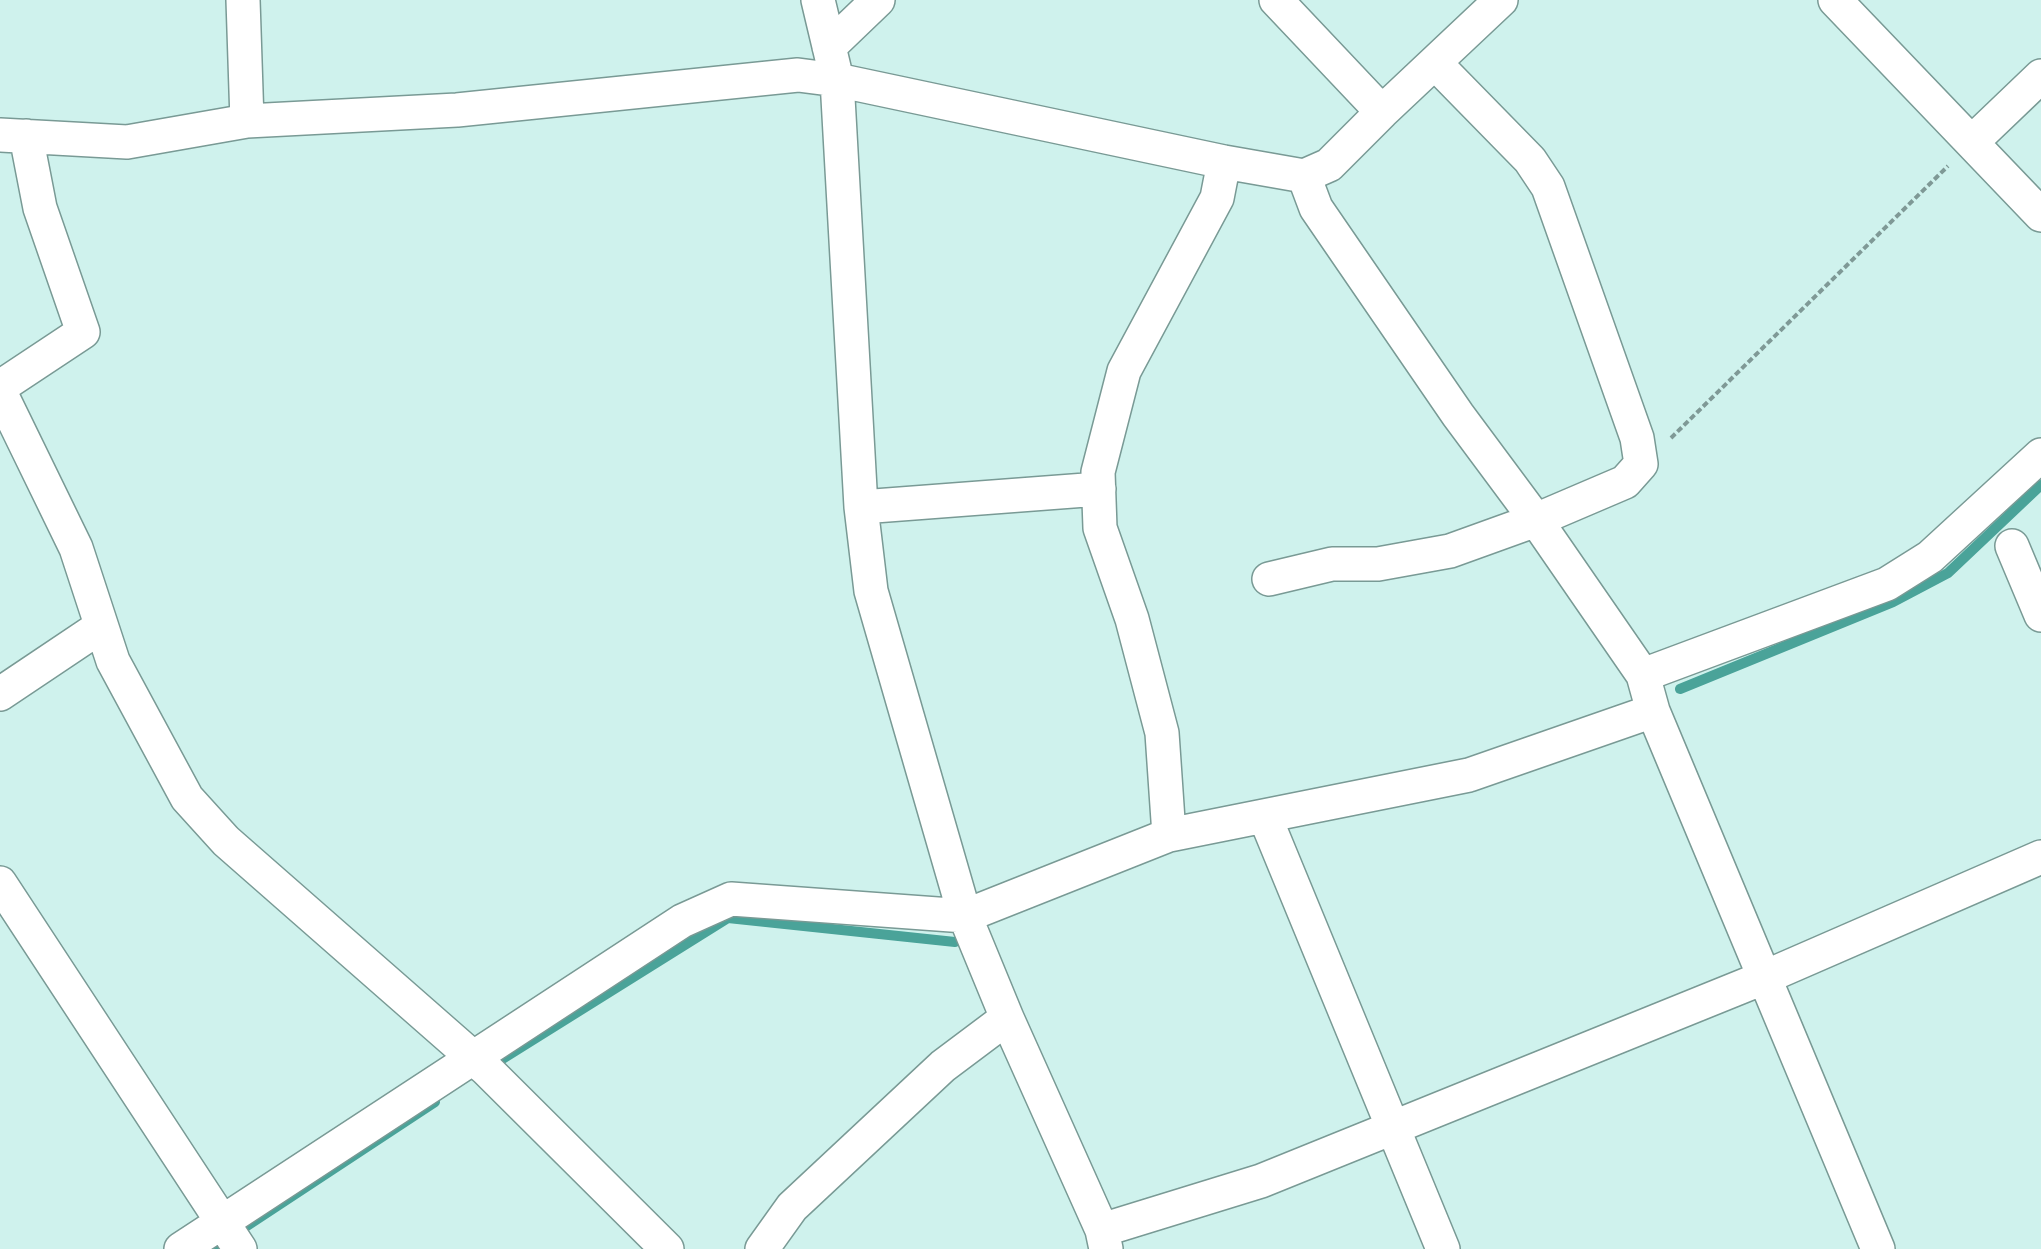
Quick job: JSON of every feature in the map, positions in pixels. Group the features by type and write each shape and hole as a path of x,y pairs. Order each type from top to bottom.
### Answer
{"street":[{"path":"243,0 247,122"},
{"path":"818,0 837,80 861,507 871,591 965,916 1104,1240 1261,1181 1763,978 2041,857"},
{"path":"829,47 878,0"},
{"path":"1276,0 1382,112"},
{"path":"0,387 83,332 13,135 127,142 247,122 457,110 798,75 837,80 1224,162 1304,176 1329,165 1501,0"},
{"path":"1835,0 2041,215"},
{"path":"1269,579 1332,564 1378,564 1450,550 1536,520 1624,482 1641,464 1637,438 1548,187 1530,160 1435,63"},
{"path":"1972,142 2041,76"},
{"path":"1169,835 1162,733 1131,619 1100,528 1098,472 1124,370 1217,198 1224,162"},
{"path":"1304,176 1316,208 1458,415 1536,520 1643,675 1653,711 1878,1249"},
{"path":"0,392 76,548 113,661 187,798 226,841 473,1058 667,1249"},
{"path":"1643,675 1887,584 1930,557 2041,455"},
{"path":"861,507 1099,489"},
{"path":"2012,546 2041,615"},
{"path":"0,694 100,627"},
{"path":"181,1249 682,921 731,899 965,916 1169,835 1469,775 1653,711"},
{"path":"1264,817 1443,1249"},
{"path":"0,883 240,1249"},
{"path":"762,1249 792,1207 943,1066 1007,1018"}],"path":[{"path":"1641,464 1667,443 1972,142"}],"waterway":[{"path":"1680,689 1893,602 1948,573 2041,485"},
{"path":"488,1068 728,918 955,942"},
{"path":"212,1249 435,1102"}]}
